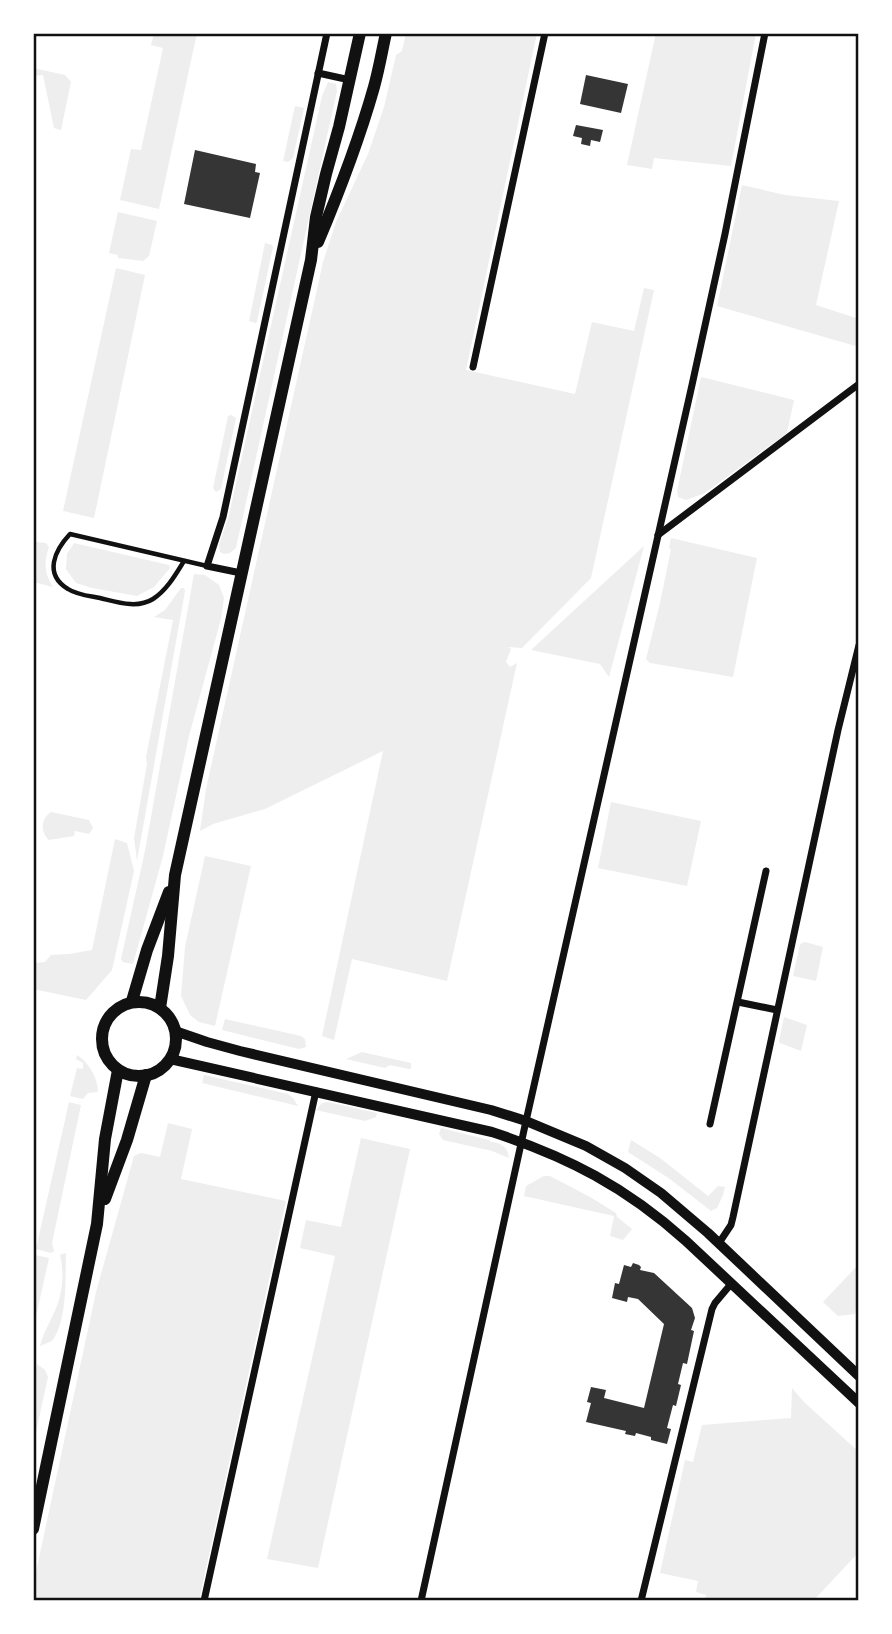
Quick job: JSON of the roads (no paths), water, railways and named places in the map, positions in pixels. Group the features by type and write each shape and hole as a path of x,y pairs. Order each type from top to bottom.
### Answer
{"main road":[{"path":"160,1008 175,876 310,260 316,217 360,33"},
{"path":"310,260 366,114 386,33"},
{"path":"132,1001 147,950 175,876"},
{"path":"132,1001 142,1001 160,1008 167,1014 175,1031 176,1043 170,1059 156,1072 146,1075 131,1075 118,1070 104,1054 101,1038 110,1014 132,1001"},
{"path":"33,1529 100,1213 105,1139 118,1070"},
{"path":"100,1213 127,1140 146,1075"}],"street":[{"path":"241,573 208,566 223,517 327,33"},
{"path":"473,367 545,33"},
{"path":"421,1601 715,279 765,33"},
{"path":"318,73 350,80"},
{"path":"657,535 859,384"},
{"path":"719,1243 733,1217 838,730 859,645"},
{"path":"710,1124 766,871"},
{"path":"738,1002 777,1010"},
{"path":"175,1031 240,1051 491,1110 526,1121 586,1146 661,1193 719,1243 859,1377"},
{"path":"170,1059 464,1125 521,1142 582,1167 635,1199 677,1233 859,1403"},
{"path":"204,1601 316,1091"},
{"path":"642,1601 712,1309 731,1284"}],"lane":[{"path":"184,561 169,583 152,600 134,605 68,589 58,580 54,565 61,544 70,534 208,566"}]}
